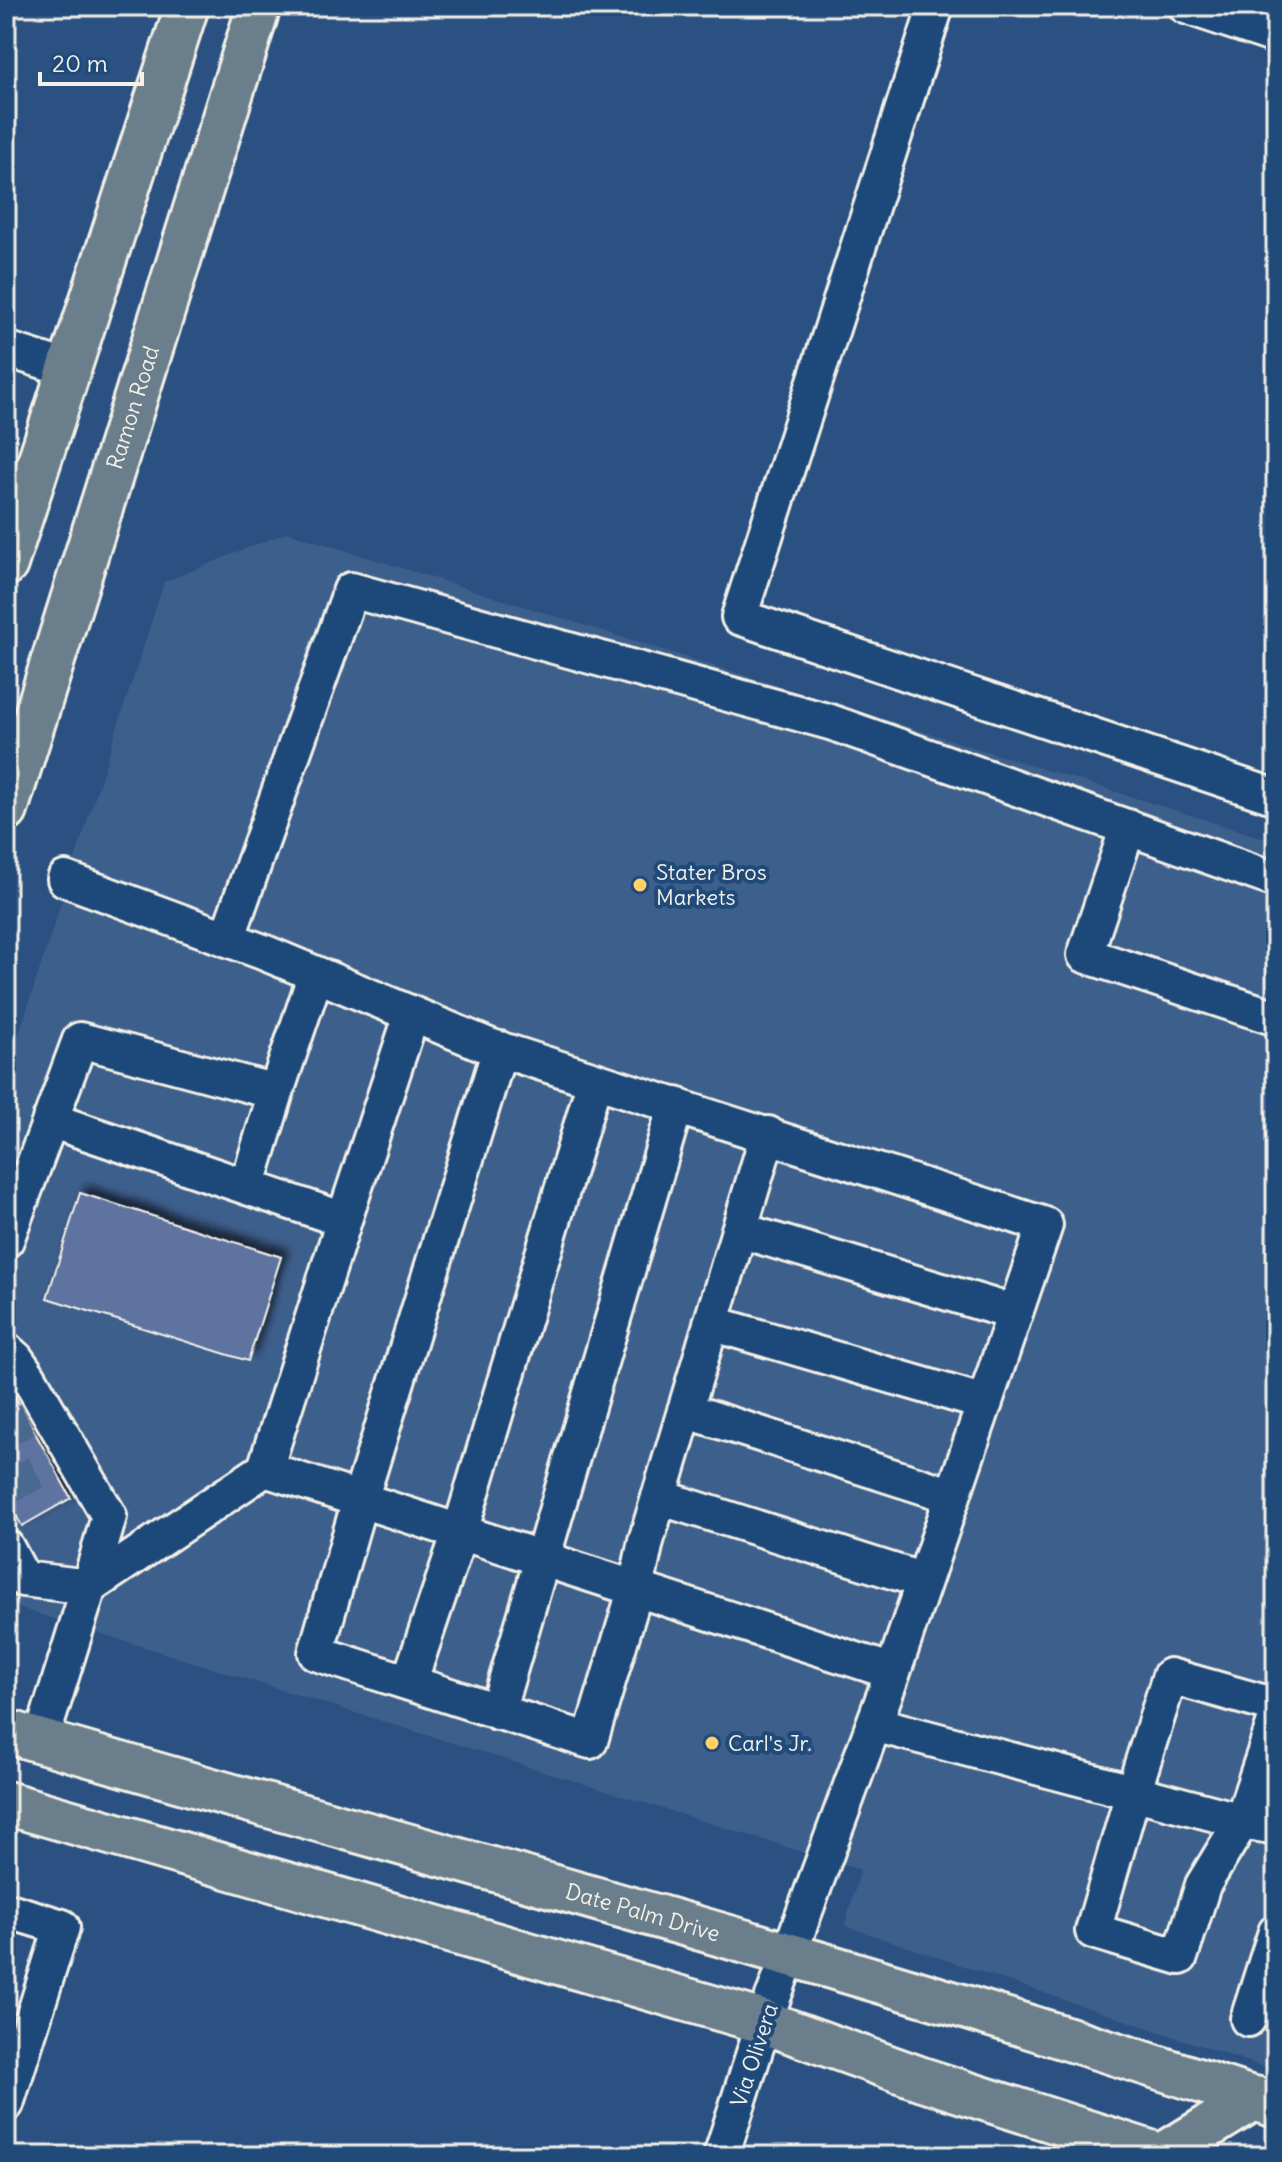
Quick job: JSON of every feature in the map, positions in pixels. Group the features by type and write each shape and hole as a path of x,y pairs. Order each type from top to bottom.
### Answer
{"main road":[{"path":"6,564 187,6"},
{"name":"Ramon Road","path":"6,810 259,6"},
{"name":"Date Palm Drive","path":"24,1736 789,1955 1265,2102"},
{"path":"6,1803 764,2022 922,2079 1162,2156 1265,2102"}],"street":[{"path":"936,6 739,617 1276,797"},
{"path":"1186,6 1276,36"},
{"path":"6,349 69,369"},
{"path":"227,939 351,590 830,722 1276,880"},
{"path":"1128,827 1085,955 1276,1018"},
{"path":"65,879 227,939 500,1049 768,1134 646,1541 636,1588 590,1741 316,1653 360,1500 500,1049"},
{"path":"247,1187 316,974"},
{"path":"6,1547 23,1579 89,1587 265,1469 412,1014"},
{"path":"6,1240 80,1040 276,1092"},
{"path":"409,1683 460,1532 595,1080"},
{"path":"497,1712 676,1105"},
{"path":"50,1120 344,1220"},
{"name":"Via Olivera","path":"721,2156 764,2022 893,1672 1045,1225 768,1134"},
{"path":"739,1230 1015,1313"},
{"path":"711,1323 985,1403"},
{"path":"6,1350 28,1376 37,1413 63,1458 109,1516 89,1587 24,1736"},
{"path":"685,1410 953,1496"},
{"path":"265,1469 893,1672"},
{"path":"659,1497 924,1581"},
{"path":"1276,1706 1170,1676 1093,1931 1180,1957 1203,1885 1242,1821 1276,1719"},
{"path":"874,1724 1242,1821 1276,1827"},
{"path":"6,1910 62,1927 6,2104"},
{"path":"1248,2019 1276,1932"}],"shaded area":[{"path":"287,532 1276,842 1276,2071 845,1926 860,1870 6,1604 6,1074 164,582"}],"building":[{"path":"80,1193 281,1257 248,1361 47,1298"},
{"path":"6,1380 71,1498 22,1526 6,1498"}],"tunnel":[{"path":"6,1430 28,1419"},
{"path":"6,1488 52,1464"}],"place":[{"name":"Stater Bros Markets","path":"640,885"},
{"name":"Carl's Jr.","path":"712,1743"}]}
